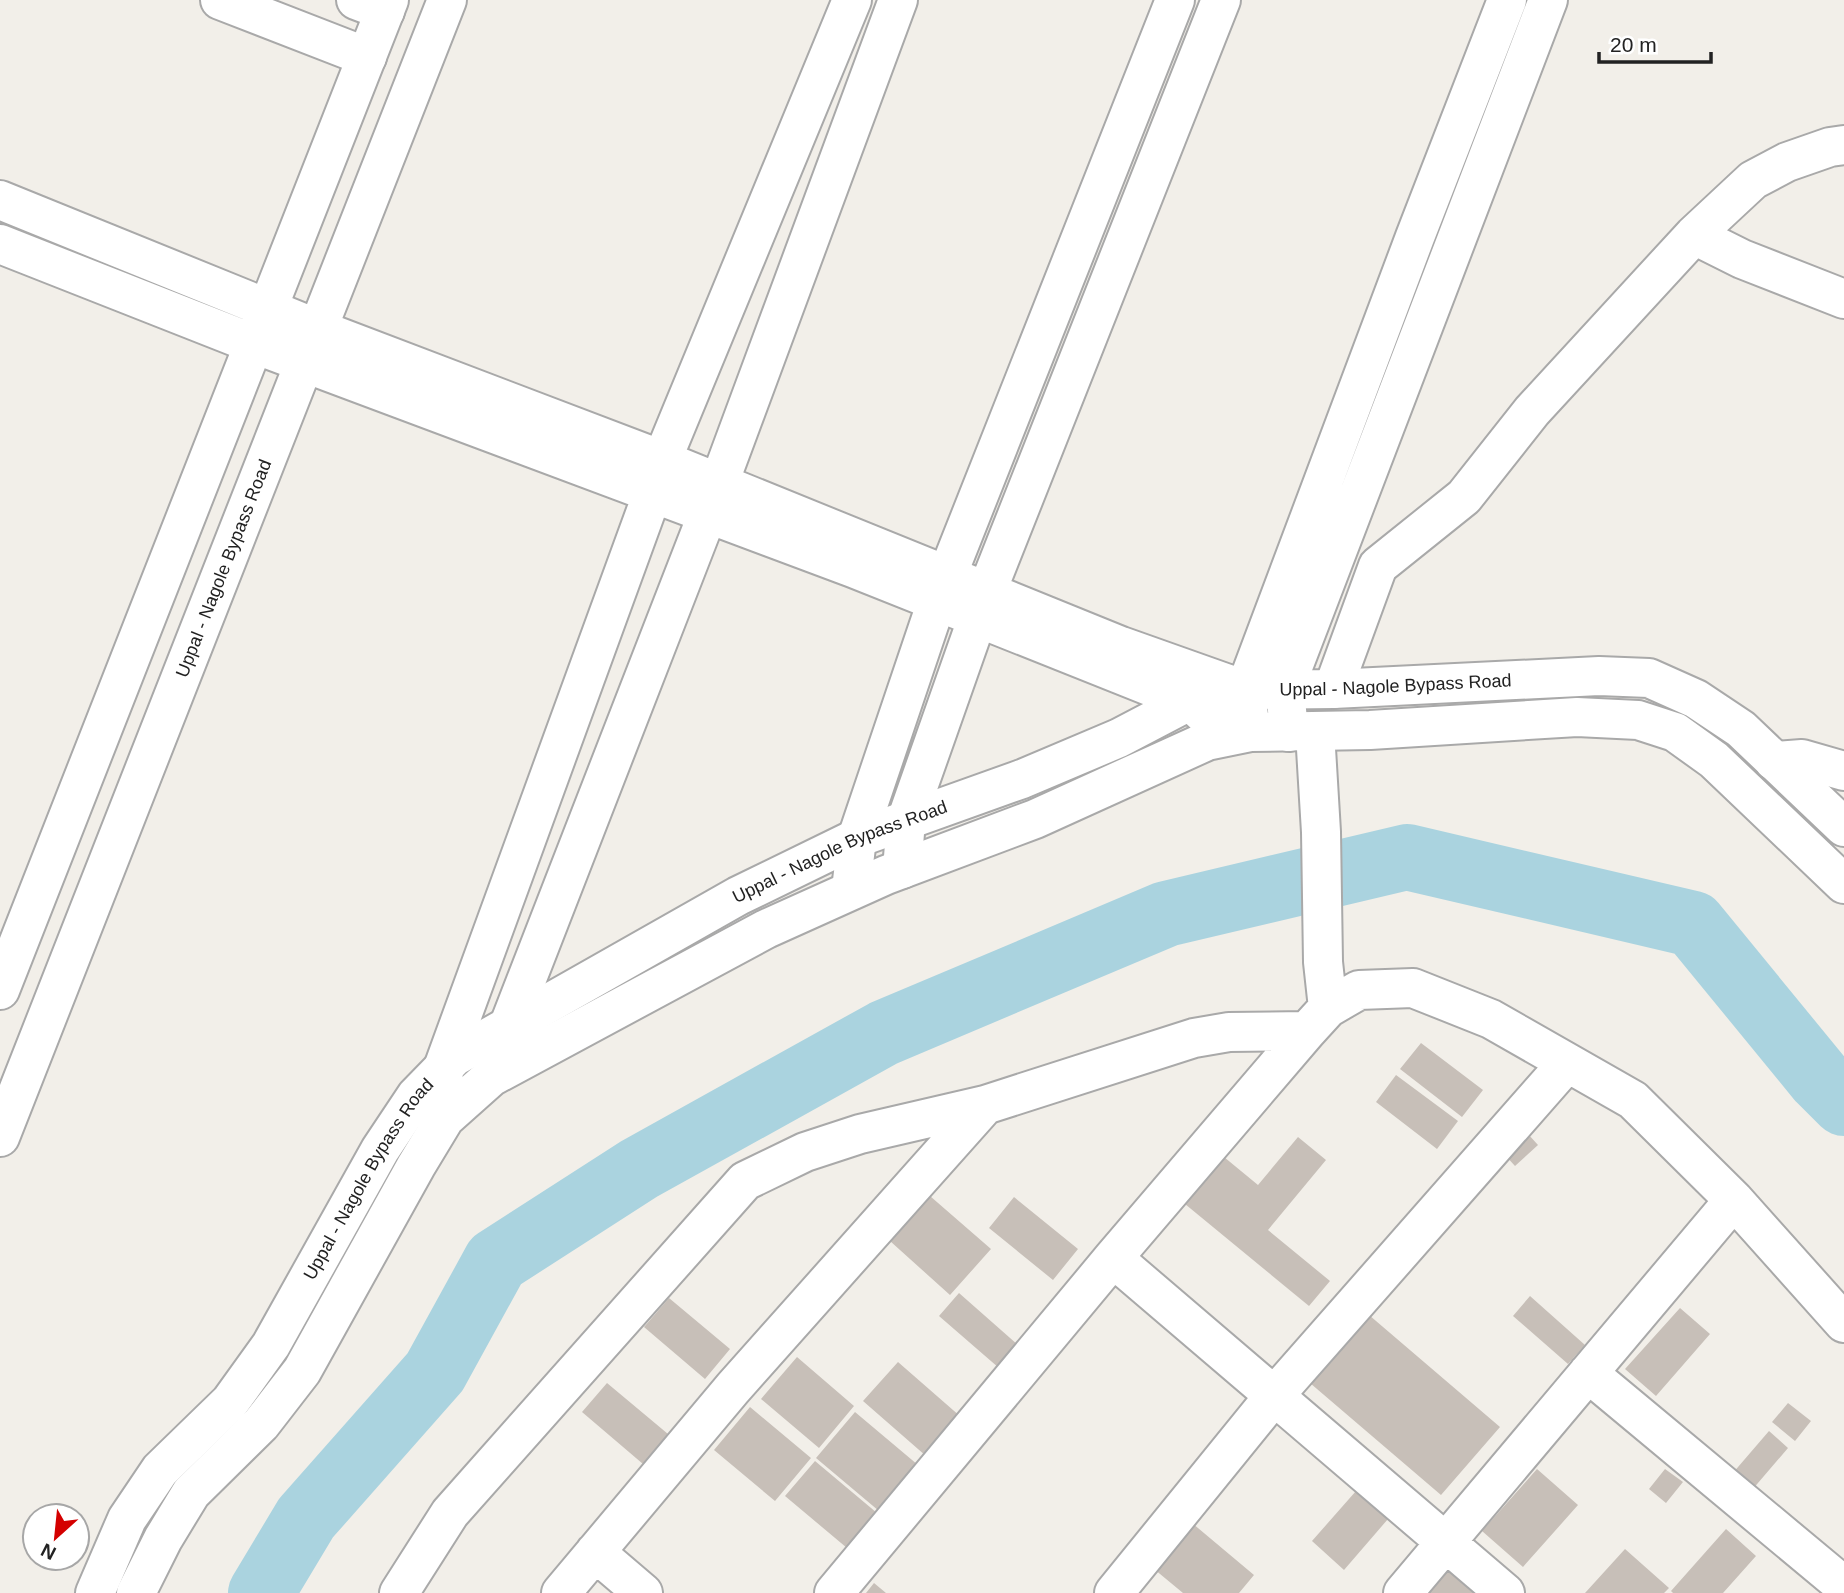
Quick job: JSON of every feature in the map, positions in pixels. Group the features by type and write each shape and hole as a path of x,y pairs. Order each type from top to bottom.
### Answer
{"street":[{"path":"220,0 367,57"},
{"name":"Uppal - Nagole Bypass Road","path":"0,1137 447,0"},
{"path":"445,1118 443,1068 657,476 852,0"},
{"path":"491,1077 507,1027 713,498 898,0"},
{"path":"852,890 857,838 942,588 1175,0"},
{"path":"902,869 906,821 982,604 1222,0"},
{"path":"0,244 254,344 311,345 942,588 982,604 1192,703 1239,734 1245,690 1507,0"},
{"path":"1317,1020 1323,962 1321,832 1302,732 1285,688 1548,0"},
{"path":"0,989 367,57 377,4"},
{"path":"1333,689 1378,566 1464,497 1532,411 1694,235 1753,180 1787,163 1830,147 1844,145"},
{"path":"0,200 268,307 311,345"},
{"path":"1694,235 1742,259 1844,299"},
{"path":"982,604 1121,646 1245,690"},
{"name":"Uppal - Nagole Bypass Road","path":"95,1593 127,1519 160,1470 230,1402 271,1345 380,1150 416,1096 454,1057 738,896 857,838 1022,779 1119,738 1192,703 1245,690 1333,689 1599,676 1649,678 1696,699 1741,729 1844,827"},
{"name":"Uppal - Nagole Bypass Road","path":"136,1593 163,1539 191,1493 261,1424 302,1371 445,1118 491,1077 766,929 902,869 1035,819 1207,741 1239,734 1577,717 1638,720 1675,732 1714,760 1844,884"},
{"path":"1774,761 1802,759 1844,771"},
{"path":"834,1593 1113,1258 1317,1020 1360,990 1413,988 1491,1019 1633,1100 1734,1200 1844,1323"},
{"path":"399,1593 450,1513 744,1181 805,1152 860,1134 985,1105 1194,1038 1317,1020"},
{"path":"1114,1593 1274,1396 1567,1063"},
{"path":"561,1593 733,1388 985,1105"},
{"path":"1403,1593 1734,1200"},
{"path":"1113,1258 1505,1593"},
{"path":"1588,1373 1840,1588"},
{"path":"595,1552 643,1593"}],"building":[{"path":"1421,1043 1483,1090 1462,1117 1400,1069"},
{"path":"1396,1075 1458,1121 1437,1149 1376,1102"},
{"path":"1528,1134 1538,1145 1515,1166 1505,1155"},
{"path":"1298,1137 1326,1160 1268,1230 1330,1281 1309,1306 1185,1204 1224,1157 1258,1185"},
{"path":"930,1196 991,1249 950,1295 890,1241"},
{"path":"1014,1197 1078,1249 1053,1280 989,1228"},
{"path":"959,1293 1019,1346 999,1368 939,1316"},
{"path":"1530,1296 1585,1345 1568,1364 1513,1316"},
{"path":"669,1298 730,1349 705,1379 644,1327"},
{"path":"1680,1308 1710,1334 1656,1396 1625,1369"},
{"path":"1369,1315 1500,1427 1441,1495 1310,1383"},
{"path":"797,1357 854,1406 819,1448 761,1399"},
{"path":"898,1362 961,1417 926,1456 863,1401"},
{"path":"607,1383 668,1434 643,1464 582,1412"},
{"path":"1788,1403 1811,1421 1795,1441 1772,1422"},
{"path":"750,1407 811,1458 775,1501 714,1450"},
{"path":"855,1412 918,1465 879,1511 816,1458"},
{"path":"1769,1431 1788,1448 1752,1490 1732,1474"},
{"path":"815,1461 877,1513 847,1548 785,1496"},
{"path":"1537,1469 1578,1505 1523,1567 1482,1531"},
{"path":"1665,1469 1683,1482 1666,1503 1649,1489"},
{"path":"1356,1491 1388,1519 1344,1570 1312,1541"},
{"path":"1192,1523 1254,1575 1239,1593 1183,1593 1154,1569"},
{"path":"1726,1529 1756,1556 1723,1593 1673,1593 1671,1591"},
{"path":"1625,1549 1669,1588 1664,1593 1585,1593"},
{"path":"1442,1562 1481,1593 1417,1593"},
{"path":"874,1583 886,1593 866,1593"}],"waterway":[{"path":"261,1593 306,1518 435,1372 496,1261 639,1169 884,1033 1166,914 1407,857 1693,924 1820,1079 1844,1103"}]}
